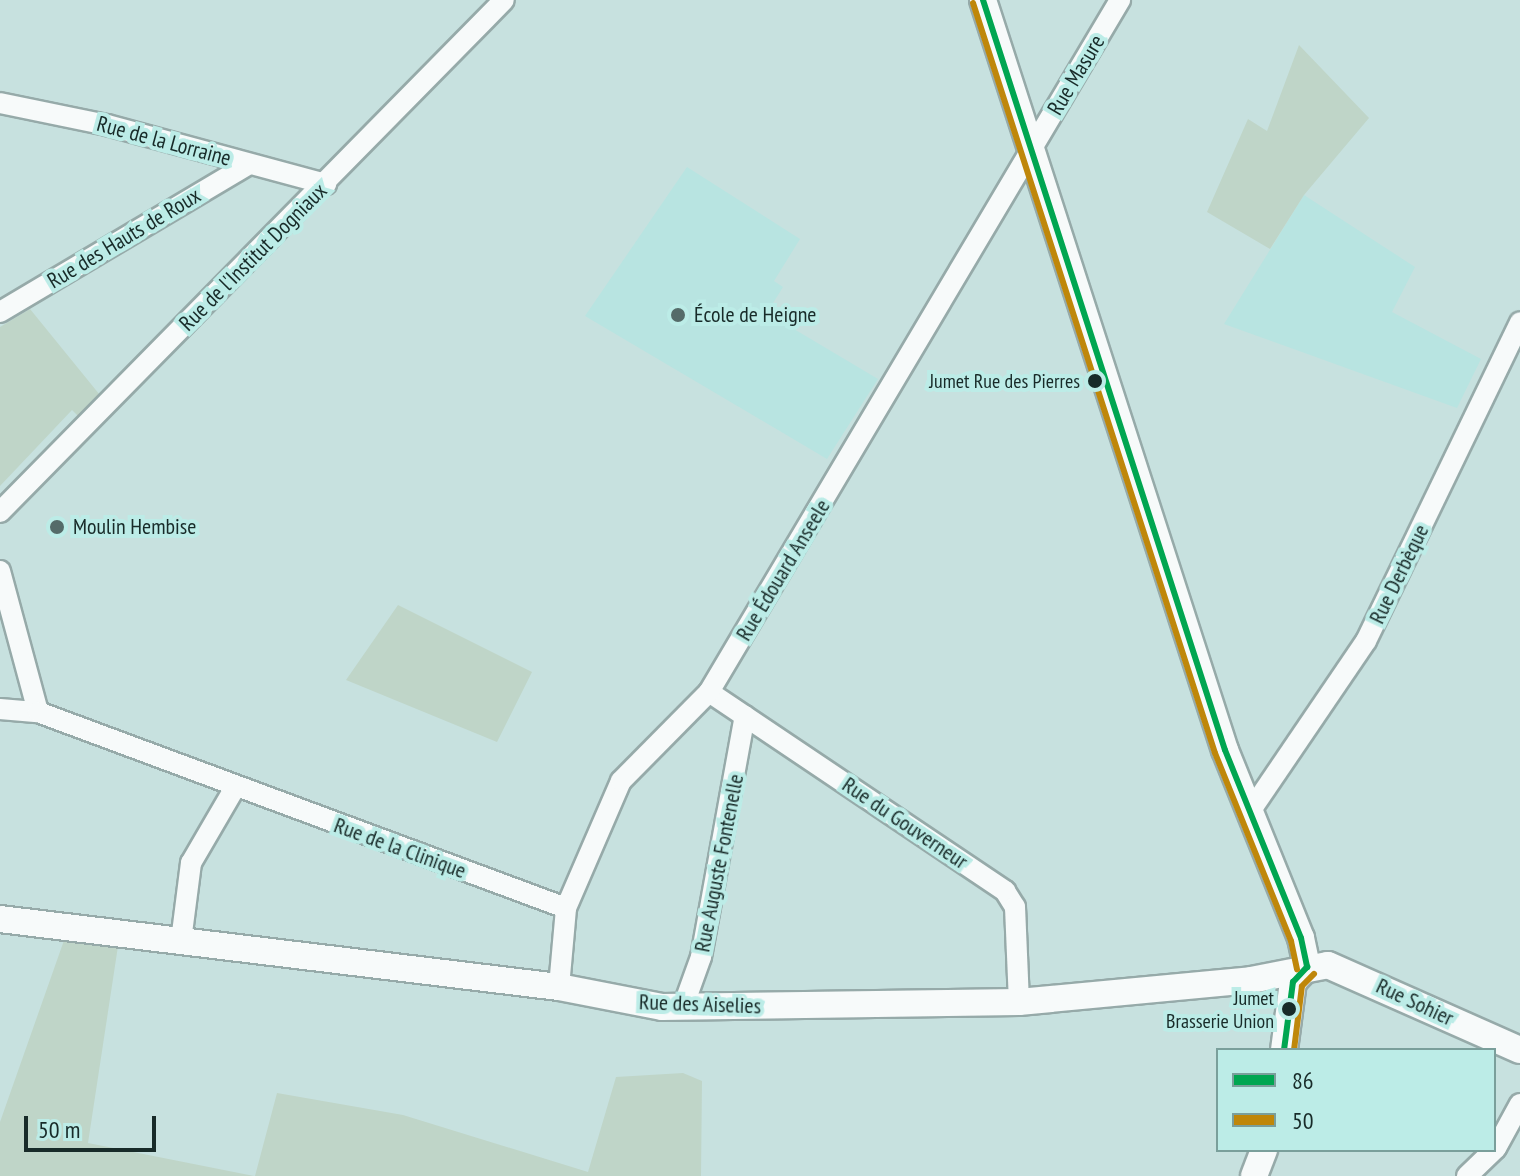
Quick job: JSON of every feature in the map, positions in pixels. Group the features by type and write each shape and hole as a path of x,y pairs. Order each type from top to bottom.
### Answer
{"street":[{"name":"Rue de l'Institut Dogniaux","path":"0,512 504,0"},
{"path":"983,0 1225,750 1301,938 1307,967 1293,982 1284,1048"},
{"name":"Rue Masure","path":"1031,151 1120,0"},
{"name":"Rue de la Lorraine","path":"0,103 107,125 326,184"},
{"name":"Rue Édouard Anseele","path":"559,987 566,908 621,781 709,692 1031,151"},
{"name":"Rue des Hauts de Roux","path":"0,312 249,164"},
{"name":"Rue Derbèque","path":"1251,810 1366,641 1520,322"},
{"path":"0,571 38,712"},
{"name":"Rue du Gouverneur","path":"709,692 1005,891 1015,907 1019,1002"},
{"name":"Rue de la Clinique","path":"0,709 38,712 234,789 566,908"},
{"name":"Rue Auguste Fontenelle","path":"683,1007 701,957 745,716"},
{"path":"181,941 191,863 234,789"},
{"name":"Rue des Aiselies","path":"0,919 559,987 646,1005 683,1007 935,1007 1019,1002 1251,980 1307,967"},
{"name":"Rue Sohier","path":"1307,967 1328,965 1356,975 1520,1050"},
{"path":"1496,1148 1520,1104"},
{"path":"1254,1176 1263,1152"},
{"path":"1467,1176 1492,1152"}],"shaded area":[{"name":"École de Heigne","path":"687,167 800,239 774,281 783,287 767,313 878,379 827,459 585,316"},
{"path":"1304,195 1415,267 1392,312 1481,359 1457,408 1224,324"}],"green space":[{"path":"1299,45 1369,118 1304,195 1270,249 1207,212 1248,119 1267,131"},
{"path":"30,309 104,400 80,418 72,410 0,486 0,327"},
{"path":"398,605 532,672 497,742 346,680"},
{"path":"68,929 120,933 88,1143 254,1176 0,1176 0,1122"},
{"path":"683,1073 702,1081 701,1176 255,1176 277,1093 403,1115 588,1172 616,1077"}],"transit line":[{"name":"86","path":"983,0 1225,750 1301,938 1307,967"},
{"name":"50","path":"973,3 1215,753 1291,941 1297,969"},
{"name":"86","path":"1284,1048 1293,982 1307,967"},
{"name":"50","path":"1294,1048 1302,986 1314,974"}],"place":[{"name":"École de Heigne","path":"678,315"},
{"name":"Jumet Rue des Pierres","path":"1095,381"},
{"name":"Moulin Hembise","path":"57,527"},
{"name":"Jumet Brasserie Union","path":"1289,1009"}]}
